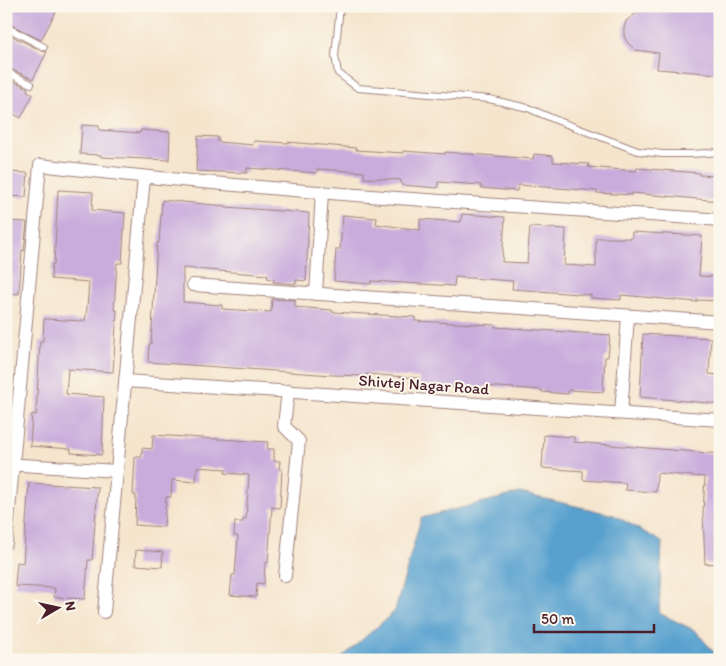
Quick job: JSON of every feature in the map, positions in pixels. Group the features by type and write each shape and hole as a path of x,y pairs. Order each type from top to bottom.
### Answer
{"street":[{"path":"6,542 9,464 40,165 144,178 720,220"},
{"path":"104,612 144,178"},
{"path":"316,294 322,192"},
{"path":"193,285 720,322"},
{"path":"621,412 628,316"},
{"name":"Shivtej Nagar Road","path":"125,381 621,412 720,420"},
{"path":"285,576 298,441 284,426 288,391"},
{"path":"9,464 117,471"}],"lane":[{"path":"340,6 335,56 338,73 358,88 489,99 528,108 638,151 692,154 720,152"},
{"path":"6,27 44,47"},
{"path":"6,72 31,84"}],"water":[{"path":"520,493 614,515 662,542 659,613 696,631 720,660 339,660 395,611 421,518"}],"building":[{"path":"6,6 59,6 41,40 6,22"},
{"path":"646,6 720,6 720,74 657,69 659,53 635,50 624,36 624,28 626,21"},
{"path":"6,33 47,52 33,79 6,67"},
{"path":"6,78 28,88 27,91 33,94 21,118 6,110"},
{"path":"82,125 99,126 99,130 140,133 141,130 170,132 169,160 101,157 101,155 80,154"},
{"path":"198,136 218,137 218,142 253,145 254,141 288,142 356,148 356,150 445,154 445,152 533,159 534,154 553,156 553,162 589,164 588,167 636,171 637,168 699,173 699,175 720,176 720,201 632,193 632,195 597,193 597,191 518,185 517,191 481,188 481,185 438,182 438,188 401,185 401,180 364,178 364,172 317,169 317,173 247,168 247,173 196,171"},
{"path":"6,172 28,173 26,197 6,196"},
{"path":"58,190 93,192 92,210 125,213 122,263 117,263 114,310 117,310 113,372 68,369 66,394 104,397 102,455 71,453 71,449 30,446 32,414 36,415 40,341 43,341 44,319 85,321 87,308 89,282 51,279 52,264 54,264"},
{"path":"162,200 309,213 306,281 296,280 296,284 273,282 274,279 267,278 268,275 183,268 183,302 222,305 222,309 271,312 272,299 295,300 295,307 332,310 332,312 415,317 415,321 495,325 495,327 610,335 608,357 605,357 603,392 568,390 568,394 542,392 542,390 484,386 483,390 419,385 419,378 366,374 366,376 332,375 148,362"},
{"path":"462,214 505,217 502,262 527,263 530,227 566,229 564,265 596,267 596,238 632,238 632,232 702,236 699,276 720,277 720,301 697,300 697,302 621,295 621,300 591,298 591,295 512,289 513,281 455,277 454,286 371,281 371,284 334,281 336,249 340,249 343,215 377,218 376,224 420,230 420,219 461,222"},
{"path":"6,221 27,222 24,251 22,250 19,294 6,293"},
{"path":"643,334 711,338 709,374 720,375 720,404 640,397"},
{"path":"153,435 268,442 267,449 274,449 274,461 280,461 279,469 282,469 280,508 272,507 268,563 265,563 264,584 257,583 256,597 230,595 232,575 235,575 238,536 234,536 235,522 243,522 243,519 246,519 249,475 225,473 226,469 197,467 196,482 172,480 171,497 166,497 164,527 135,525 136,495 133,495 135,457 142,457 142,448 152,449"},
{"path":"544,435 574,437 574,442 720,454 720,563 705,564 703,513 705,477 657,473 656,492 625,490 626,483 583,480 583,471 542,468"},
{"path":"29,483 98,487 92,560 88,560 85,599 54,597 55,588 15,586 17,562 23,563"},
{"path":"136,550 163,552 162,567 135,565"}]}
